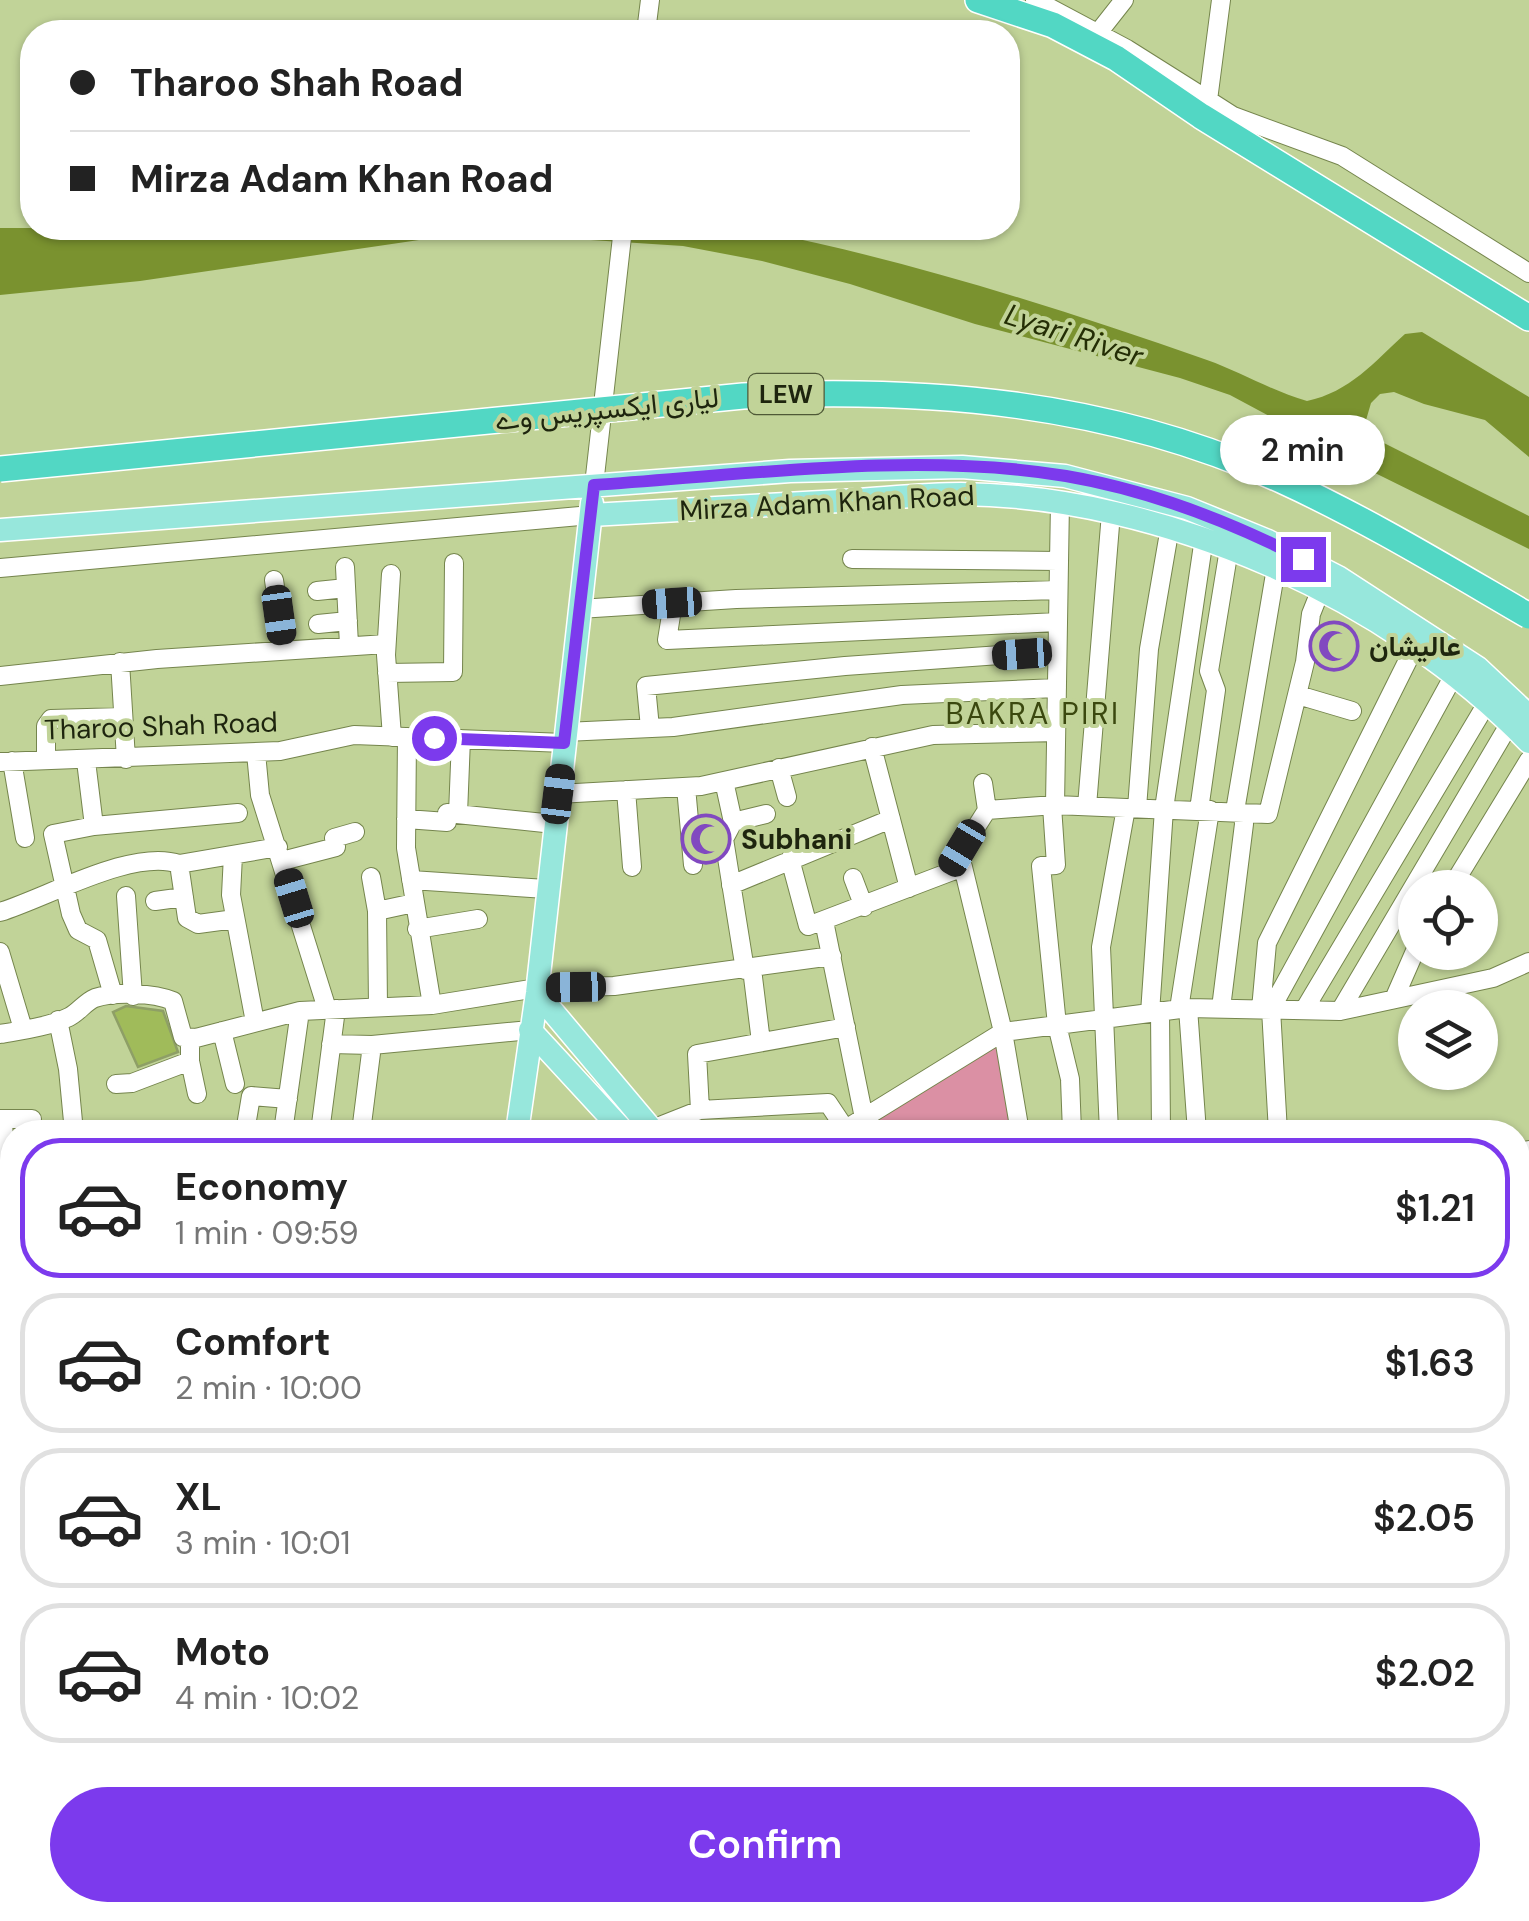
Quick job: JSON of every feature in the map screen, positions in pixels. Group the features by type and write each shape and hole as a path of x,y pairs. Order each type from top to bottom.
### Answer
{"highway":[{"path":"978,0 1053,26 1116,58 1201,116 1529,318"},
{"name":"لیاری ایکسپریس وے","path":"0,469 742,396 852,393 962,397 1071,412 1228,459 1346,512 1529,616"}],"main road":[{"name":"Mirza Adam Khan Road","path":"0,530 809,470 962,467 1065,476 1116,487 1219,521 1338,577 1478,668 1520,720 1529,742"},
{"path":"519,1120 537,991 594,485"},
{"name":"Mirza Adam Khan Road","path":"591,515 960,494 1060,502 1110,513 1204,538 1321,589 1454,675 1487,703 1520,720"},
{"path":"537,991 644,1120"},
{"path":"530,1030 613,1120"}],"street":[{"path":"1035,0 1098,33 1233,116 1342,156 1529,273"},
{"path":"1098,33 1124,0"},
{"path":"1208,100 1222,0"},
{"path":"594,485 621,240"},
{"path":"1060,502 1053,805 1056,865 1041,866 1057,1025 1070,1079 1072,1120"},
{"path":"1087,806 1110,513"},
{"name":"Mirza Adam Khan Road","path":"0,568 591,515"},
{"path":"1109,1120 1103,924 1132,808 1148,649 1170,527"},
{"path":"1162,1120 1169,1010 1164,809 1204,538"},
{"path":"1194,1120 1169,1010 1205,810 1216,690 1209,671 1229,548"},
{"path":"852,560 1058,561"},
{"path":"387,673 453,672 454,563"},
{"path":"346,567 350,645"},
{"path":"1221,1008 1244,824 1239,812 1276,568"},
{"path":"390,574 387,673 399,737 414,903 432,1005"},
{"path":"274,580 284,650"},
{"path":"317,591 346,588"},
{"path":"987,810 1053,805 1268,814 1306,662 1311,614 1321,589"},
{"path":"579,608 1058,590"},
{"path":"881,595 882,630"},
{"path":"672,603 667,640 1058,622"},
{"path":"318,624 348,621"},
{"path":"0,676 120,662 386,644"},
{"path":"1277,1120 1266,1009 1268,942 1414,648"},
{"path":"650,728 646,686 845,666 1057,651"},
{"path":"120,662 126,759"},
{"path":"1266,1009 1454,675"},
{"name":"Tharoo Shah Road","path":"3,760 280,752 354,735 461,740 564,738 902,695 1057,688"},
{"path":"1298,695 1352,711"},
{"path":"1304,1010 1487,703"},
{"path":"46,758 46,726 51,720 124,717"},
{"path":"1340,1010 1520,720"},
{"path":"558,794 686,787 932,735 1056,732"},
{"path":"458,814 461,740"},
{"path":"872,747 909,888"},
{"path":"256,752 260,795 331,1009 322,1120"},
{"path":"3,760 24,838"},
{"path":"86,760 94,826"},
{"path":"1462,870 1529,760"},
{"path":"778,768 787,797"},
{"path":"724,780 733,822 724,839 760,1042"},
{"path":"947,872 987,810 983,783"},
{"path":"686,787 693,865"},
{"path":"626,790 632,867"},
{"path":"113,995 97,940 78,930 64,889 53,834 94,826 238,813"},
{"path":"406,819 446,822 447,813 554,824"},
{"path":"733,822 766,814"},
{"path":"732,885 891,819"},
{"path":"0,912 126,863 168,860 179,864 233,855 336,847 334,838 355,832"},
{"path":"233,855 231,895 255,1022"},
{"path":"790,859 808,926 962,867 1003,1032 1018,1120"},
{"path":"179,864 187,918 198,924 235,919"},
{"path":"371,877 377,911 378,1007"},
{"path":"853,878 864,907"},
{"path":"411,880 546,890"},
{"path":"126,896 132,996"},
{"path":"154,901 184,897"},
{"path":"377,911 414,903"},
{"path":"418,930 478,919"},
{"path":"824,920 864,1118"},
{"path":"0,952 23,1030"},
{"path":"0,1034 70,1016 93,999 113,995 173,1001 184,1037 190,1038 300,1011 432,1005 748,970 832,956"},
{"path":"861,1120 1003,1032 1169,1010 1340,1010 1493,978 1529,962"},
{"path":"1394,999 1407,970"},
{"path":"285,1120 300,1011"},
{"path":"58,1020 73,1120"},
{"path":"700,1110 697,1054 846,1027"},
{"path":"331,1044 372,1045 530,1030"},
{"path":"222,1031 236,1084"},
{"path":"190,1038 197,1094"},
{"path":"363,1120 372,1045"},
{"path":"116,1084 132,1084 190,1062"},
{"path":"293,1066 328,1070"},
{"path":"247,1120 251,1096 288,1100"},
{"path":"678,1120 700,1110 828,1103 838,1120"},
{"path":"2,1119 32,1119"}],"shaded area":[{"path":"1003,1032 1018,1120 867,1120"}],"water":[{"path":"0,228 20,228 20,240 419,240 140,281 0,295"},
{"name":"Lyari River","path":"591,240 808,241 1038,304 1207,360 1307,401 1349,383 1405,334 1422,332 1529,397 1529,457 1485,420 1394,392 1380,394 1371,403 1364,427 1370,436 1529,516 1529,549 1230,395 975,324 850,284 683,246"}],"building":[{"path":"126,1006 163,1011 178,1052 138,1067 113,1012"}],"place":[{"name":"عالیشان","path":"1334,646"},
{"name":"Subhani","path":"706,839"}],"district":[{"name":"BAKRA PIRI","path":"1033,713"}],"route":[{"path":"434,738 564,743 594,485 886,467 1008,470 1065,476 1186,508 1303,559"}]}
